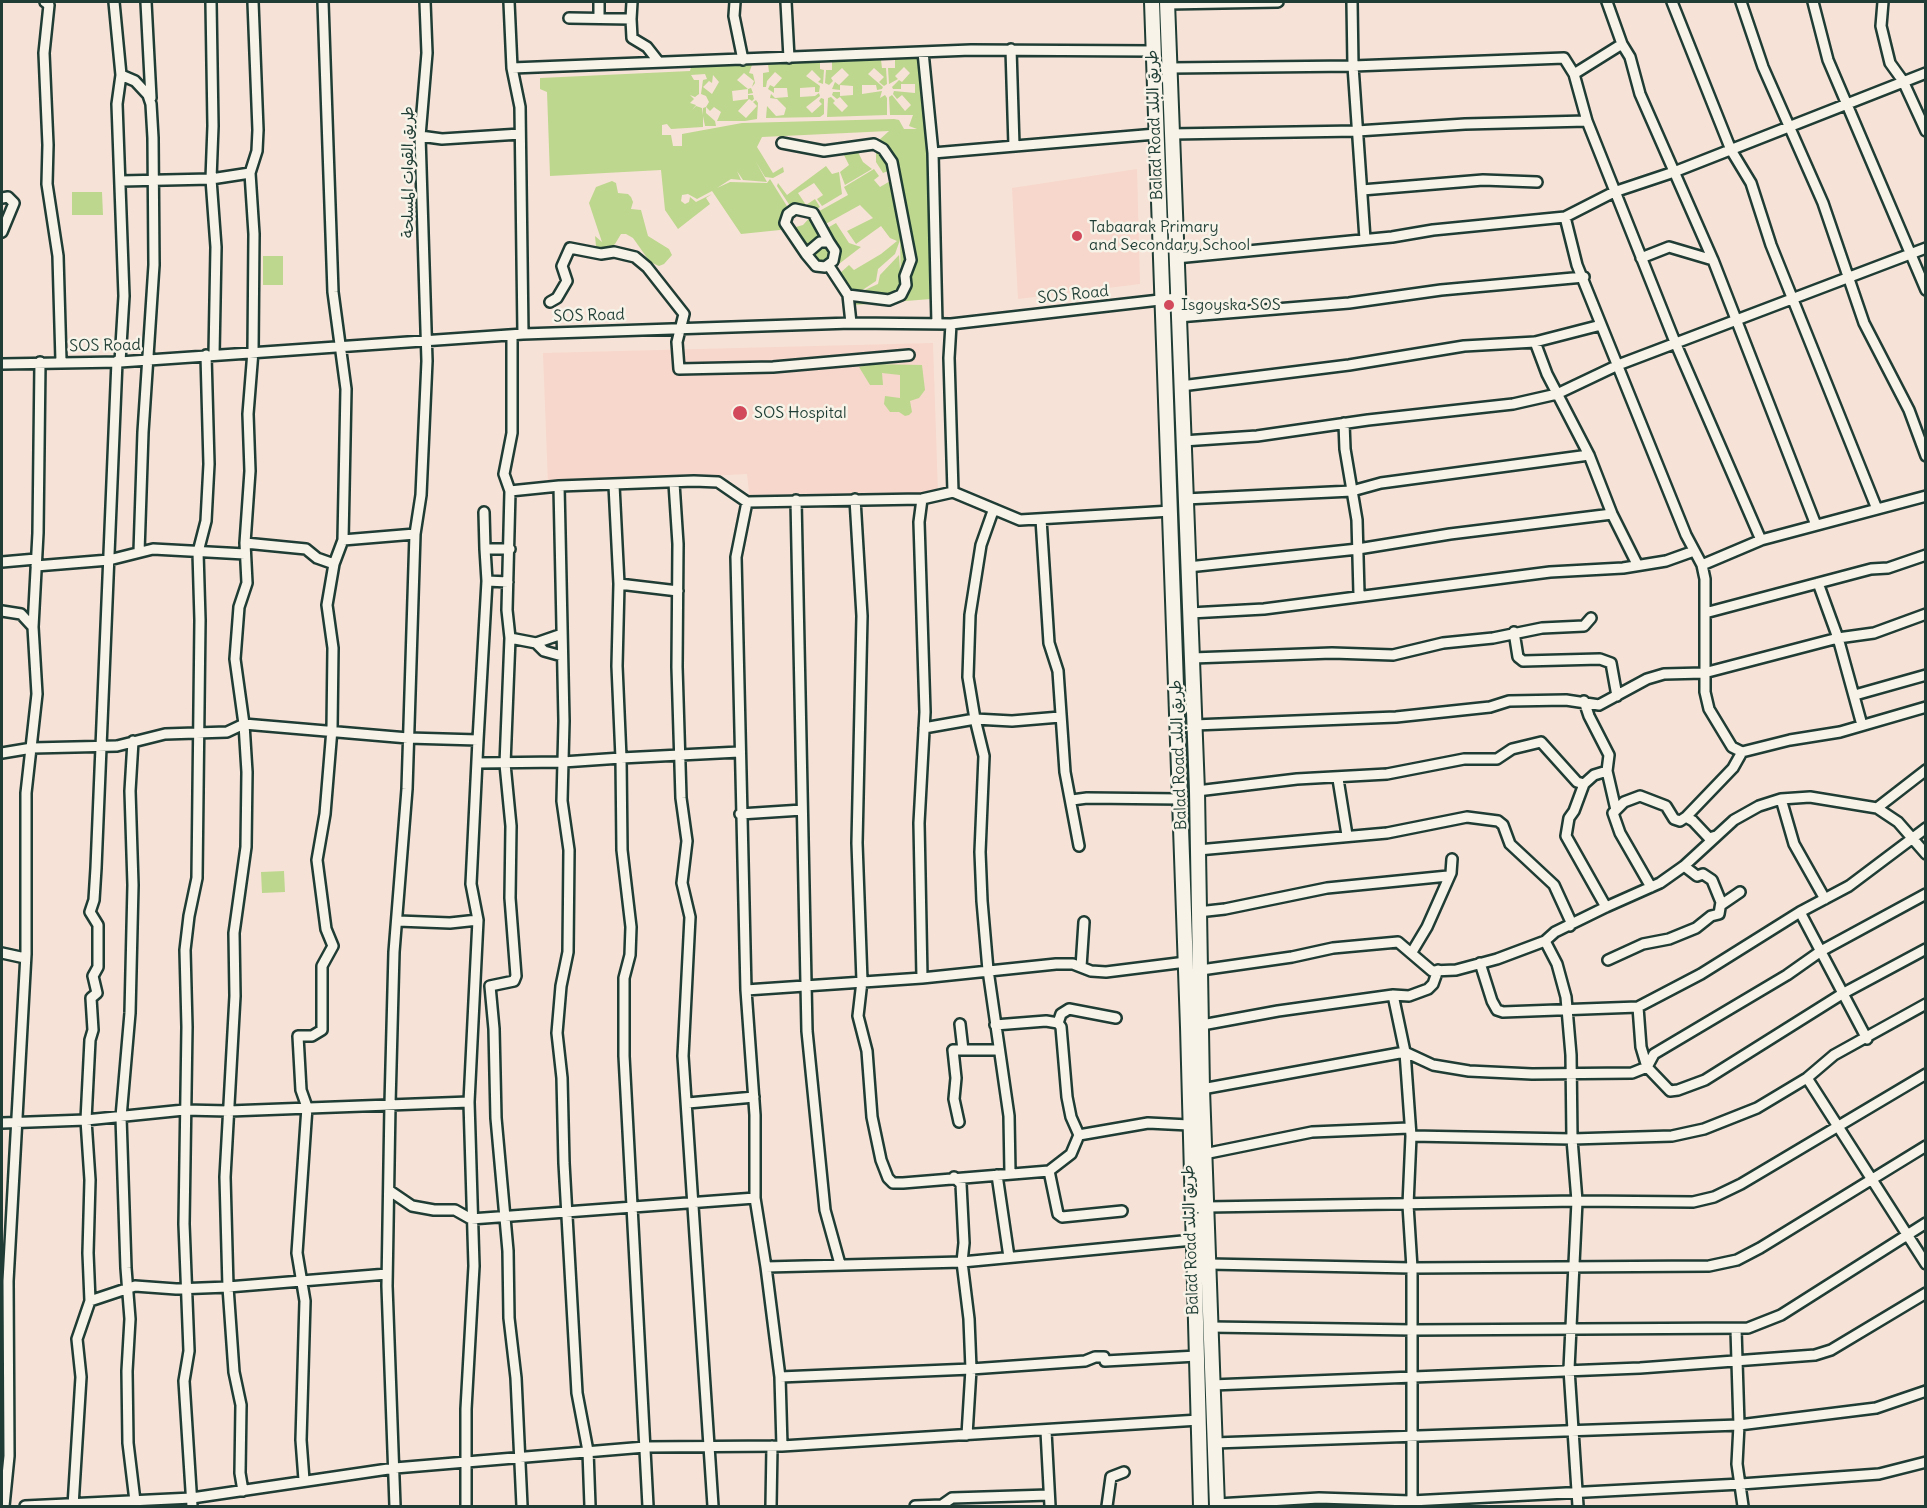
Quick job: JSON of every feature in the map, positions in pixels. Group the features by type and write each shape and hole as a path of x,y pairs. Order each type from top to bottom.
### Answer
{"highway":[{"name":"Balad Road طريق البلد","path":"1152,2 1156,134 1170,299 1171,511 1202,1506"},
{"name":"Balad Road طريق البلد","path":"1167,3 1176,258 1170,299 1178,317 1192,658 1203,1025 1202,1089 1217,1505"}],"street":[{"path":"45,2 49,5 44,53 48,202 58,256 61,361"},
{"path":"73,1506 81,1377 77,1340 90,1301 87,1253 90,1180 86,1120 90,1040 93,1030 91,998 97,993 93,976 98,967 98,925 90,912 96,879 118,362 124,296 117,104 121,75 114,2"},
{"path":"139,552 147,360 154,265 154,181 146,2"},
{"path":"192,1502 184,1381 189,1351 184,1232 187,1027 185,950 197,878 198,552 206,521 210,355 216,247 211,179 213,126 211,2"},
{"path":"243,1491 240,1473 241,1405 234,1372 225,1201 235,996 234,933 246,847 247,772 244,724 235,659 239,606 247,583 244,543 249,502 248,414 253,351 254,234 250,173 257,151 258,130 253,2"},
{"path":"304,1480 301,1440 304,1282 297,1253 307,1107 301,1090 298,1036 312,1036 322,1030 322,966 333,946 326,929 317,860 325,814 333,729 333,648 327,605 334,564 343,540 346,428 342,348 333,292 323,2"},
{"name":"طريق القوات المسلحة","path":"395,1506 387,1274 390,1104 394,952 398,921 408,738 415,534 421,495 426,342 420,136 427,53 425,2"},
{"path":"509,2 512,68 520,107 523,334"},
{"path":"599,2 599,18"},
{"path":"632,2 632,38 647,47 658,61"},
{"path":"735,2 734,16 743,60"},
{"path":"786,2 789,58"},
{"path":"1167,3 1278,2"},
{"path":"1352,2 1353,66 1365,239"},
{"path":"1607,2 1622,44 1630,57 1640,94 1713,260 1734,320 1816,525"},
{"path":"1672,2 1731,150 1751,183 1772,245 1877,509"},
{"path":"1741,2 1763,67 1822,203 1864,323 1909,410 1926,456"},
{"path":"1813,2 1828,60 1926,290"},
{"path":"1883,2 1881,26 1890,63 1903,81 1926,131"},
{"path":"569,18 631,19"},
{"path":"1574,74 1622,44"},
{"path":"512,68 1011,49 1154,51"},
{"path":"1011,49 1014,146"},
{"path":"924,52 933,153 937,324"},
{"path":"1170,68 1353,66 1564,58 1574,74 1587,121 1675,342 1761,540"},
{"path":"1176,258 1565,217 1614,192 1674,172 1926,73"},
{"path":"121,75 144,88 151,104"},
{"path":"1171,134 1357,131 1465,124 1587,121"},
{"path":"420,136 442,138 520,134"},
{"path":"933,153 1156,134"},
{"path":"782,143 824,152 874,144 883,149 892,162 911,260 906,285 902,295 889,300 848,295"},
{"path":"121,181 211,179 250,173"},
{"path":"1362,190 1483,180 1537,182"},
{"path":"2,198 9,197 14,203 2,232"},
{"path":"795,209 813,213 835,256 828,266 816,266 787,230 785,223 788,214 795,209"},
{"path":"1565,217 1570,246 1601,325 1694,551 1702,565 1705,579 1704,692 1709,709 1732,747 1742,753 1862,725 1926,707"},
{"path":"806,254 815,243 829,242"},
{"path":"1641,258 1669,246 1713,260"},
{"path":"550,302 557,297 567,281 562,266 570,248 601,254 614,252 635,257 653,273 684,314 679,328 676,357 679,369 773,367 909,356"},
{"path":"1183,441 1257,436 1344,423 1513,404 1557,394 1618,365 1675,342 1926,248"},
{"path":"828,266 848,295 851,323"},
{"path":"1178,317 1350,303 1441,290 1584,277"},
{"name":"SOS Road","path":"2,364 61,361 118,362 523,334 851,323 951,324 1170,299"},
{"path":"951,324 949,358 954,492"},
{"path":"1181,386 1349,365 1464,346 1535,342 1601,325"},
{"path":"512,335 512,433 504,474 510,491 507,610 510,638 505,764 511,826 510,898 516,976 514,981 490,986 494,1029 495,1118 502,1215 508,1251 508,1318 516,1378 522,1506"},
{"path":"1535,342 1557,394 1589,455 1612,514 1637,564"},
{"path":"4,1506 9,1456 8,1281 25,958 26,793 37,694 33,627 40,362"},
{"path":"1344,423 1358,549 1359,594"},
{"path":"1185,499 1352,491 1392,481 1589,455"},
{"path":"510,491 559,486 718,482 747,502 922,499 954,492 993,511 1020,520 1171,511"},
{"path":"674,483 681,798 687,841 682,883 690,917 683,1056 688,1102 707,1446 713,1506"},
{"path":"614,484 619,584 616,666 621,758 622,850 630,927 630,955 624,978 623,1006 630,1207 648,1506"},
{"path":"559,486 562,801 569,849 568,952 561,986 557,1033 562,1078 564,1163 577,1393 588,1451 590,1506"},
{"path":"1702,565 1761,540 1926,496"},
{"path":"855,499 862,616 857,843 862,981 858,1016 867,1051 872,1118 881,1160 888,1178 893,1183 903,1183 954,1177 1049,1172 1071,1154 1079,1135 1071,1117 1066,1096 1062,1030 1058,1023 1061,1014 1069,1010 1116,1018"},
{"path":"922,499 919,522 924,728 919,823 922,978"},
{"path":"796,500 805,985 811,1081 825,1210 840,1264"},
{"path":"747,502 736,557 740,656 740,814 746,990 754,1097 755,1198 780,1377 777,1446 771,1506"},
{"path":"993,511 981,545 970,615 968,677 984,756 980,852 988,970 1009,1116 1010,1173"},
{"path":"466,1506 466,1409 474,1266 469,1102 478,921 471,884 487,581 484,512"},
{"path":"1188,567 1358,549 1450,534 1612,514"},
{"path":"1041,519 1049,643 1058,671 1065,772 1079,846"},
{"path":"343,540 415,534"},
{"path":"244,543 306,549 316,558 334,564"},
{"path":"2,562 109,560 139,552 165,549 245,554"},
{"path":"485,549 510,549"},
{"path":"1190,613 1264,609 1359,594 1550,572 1623,568 1666,561 1694,551"},
{"path":"1705,613 1871,569 1888,568 1926,555"},
{"path":"487,581 508,582"},
{"path":"1818,583 1838,638 1862,725"},
{"path":"619,584 678,591"},
{"path":"2,611 21,614 33,627"},
{"path":"1194,725 1396,717 1490,708 1509,701 1584,701 1599,705 1647,679 1664,674 1704,673 1838,638 1874,633 1926,614"},
{"path":"1192,658 1313,653 1393,655 1443,643 1493,638 1514,632 1584,626 1591,618"},
{"path":"1514,632 1518,657 1522,661 1600,659 1611,663 1617,696"},
{"path":"510,638 536,643 562,634"},
{"path":"536,643 544,651 562,656"},
{"path":"1855,696 1926,675"},
{"path":"1584,701 1609,755 1607,771 1616,810"},
{"path":"924,728 975,719 1012,721 1060,717"},
{"path":"2,753 32,748 101,746 165,734 198,735 226,732 244,724 333,729 408,738 478,740"},
{"path":"133,741 130,791 133,885 130,1013 121,1117 130,1319 127,1371 128,1443 135,1501"},
{"path":"1197,791 1297,779 1338,779 1387,774 1464,759 1497,759 1512,749 1541,742 1564,770 1577,782 1584,784"},
{"path":"477,763 563,762 739,752"},
{"path":"1650,887 1620,833 1613,813 1624,802 1640,796 1666,806 1674,819 1680,821 1733,768 1742,753"},
{"path":"1877,808 1926,770"},
{"path":"1606,907 1566,836 1569,818 1584,784 1594,775 1607,771"},
{"path":"1338,779 1347,835"},
{"path":"1200,970 1292,957 1333,948 1398,942 1423,960 1427,968 1456,970 1480,963 1545,941 1555,932 1650,887 1684,866 1744,813 1781,799 1810,797 1877,808 1899,822 1926,854"},
{"path":"1072,800 1087,798 1181,799"},
{"path":"1781,799 1794,844 1825,899"},
{"path":"740,814 802,810"},
{"path":"1198,850 1386,833 1467,817 1498,821 1503,825 1510,844 1554,885 1571,922 1570,926"},
{"path":"1686,817 1709,838 1716,836"},
{"path":"1480,963 1497,1010 1603,1010 1638,1007 1701,974 1800,912 1873,870 1926,828"},
{"path":"1412,952 1427,927 1451,873 1452,859"},
{"path":"1608,960 1643,944 1669,939 1696,928 1711,916 1719,914 1721,905 1710,876 1697,876 1684,866"},
{"path":"1198,912 1225,909 1327,888 1448,876"},
{"path":"1721,905 1740,892"},
{"path":"1202,1089 1405,1052 1433,1065 1469,1071 1632,1073 1647,1067 1654,1054 1787,975 1821,951 1926,894"},
{"path":"1800,912 1867,1039"},
{"path":"398,921 450,923 478,921"},
{"path":"1080,967 1084,922"},
{"path":"1545,941 1557,964 1568,1009 1572,1139 1577,1201 1576,1266 1570,1327 1569,1368 1575,1432 1578,1506"},
{"path":"1638,1007 1641,1047 1647,1067 1670,1091 1692,1086 1842,994 1926,949"},
{"path":"2,953 25,958"},
{"path":"746,990 922,978 1056,964 1106,972 1186,962"},
{"path":"1203,1025 1278,1011 1393,995 1409,996 1428,989 1434,984 1438,970"},
{"path":"1393,995 1405,1052 1410,1132 1408,1205 1413,1330 1410,1378 1411,1504"},
{"path":"1204,1154 1312,1132 1410,1132 1572,1139 1672,1136 1704,1129 1757,1108 1807,1078 1834,1056 1926,1004"},
{"path":"995,1025 1058,1023"},
{"path":"960,1024 963,1050"},
{"path":"959,1122 954,1099 956,1078 953,1050 999,1050"},
{"path":"1206,1207 1577,1201 1693,1202 1714,1197 1769,1169 1926,1074"},
{"path":"1807,1078 1926,1264"},
{"path":"688,1102 754,1097"},
{"path":"2,1123 86,1120 184,1110 229,1111 469,1102"},
{"path":"1079,1135 1148,1123 1189,1125"},
{"path":"1208,1264 1412,1268 1709,1266 1737,1260 1926,1146"},
{"path":"1049,1172 1058,1214 1062,1217 1122,1211"},
{"path":"997,1175 1009,1257"},
{"path":"954,1177 961,1184 960,1218 964,1243 962,1262 969,1319 971,1369 967,1435"},
{"path":"390,1191 412,1206 434,1210 455,1210 471,1220 502,1215 755,1198"},
{"path":"1210,1327 1413,1330 1570,1327 1748,1328 1781,1315 1926,1224"},
{"path":"766,1267 962,1262 1193,1240"},
{"path":"90,1301 144,1285 169,1289 228,1287 304,1282 326,1277 387,1274"},
{"path":"1212,1385 1738,1362 1815,1355 1831,1350 1926,1293"},
{"path":"1736,1329 1739,1425 1737,1464 1743,1506"},
{"path":"780,1377 971,1369 1085,1361 1104,1357 1105,1361 1197,1356"},
{"path":"1214,1443 1739,1425 1876,1408 1926,1391"},
{"path":"25,1506 73,1506 135,1501 192,1502 304,1480 395,1468 519,1456 645,1447 777,1446 1199,1420"},
{"path":"1046,1431 1050,1506"},
{"path":"1217,1505 1319,1498 1411,1504 1578,1492 1741,1484 1896,1472 1926,1462"},
{"path":"1107,1506 1111,1477 1124,1472"},
{"path":"915,1506 942,1505 952,1498 1049,1495"}],"shaded area":[{"name":"Tabaarak Primary and Secondary School","path":"1137,169 1140,284 1018,299 1012,188"},
{"name":"SOS Hospital","path":"933,343 938,494 750,501 747,474 548,484 543,353"}],"green space":[{"path":"895,59 925,59 933,130 931,299 855,305 853,301 893,301 906,296 898,293 899,290 889,295 850,297 839,274 849,265 854,270 881,254 897,241 890,238 881,226 856,244 847,231 873,218 860,205 822,226 814,214 848,195 844,187 874,169 879,176 874,180 880,187 892,180 888,171 883,173 876,162 876,153 883,148 878,141 889,131 762,137 757,147 773,173 783,167 784,172 773,178 765,177 756,162 767,182 743,180 737,171 741,180 731,179 717,188 730,182 767,183 770,179 790,211 786,228 741,234 712,191 697,199 688,194 682,195 681,201 685,204 689,202 690,197 696,202 712,194 706,198 710,204 678,229 665,210 661,170 550,176 547,92 540,89 540,78 690,71 691,67 767,64 752,65 749,73 753,74 755,83 752,87 754,81 744,73 737,80 748,89 732,91 733,101 748,99 748,95 753,95 754,99 752,101 749,99 738,111 746,118 757,106 753,102 756,100 758,103 757,119 717,121 721,112 714,107 710,111 706,107 706,113 715,121 716,126 705,126 703,116 703,127 671,129 667,124 662,125 662,135 671,135 673,146 682,146 682,134 742,123 894,119 899,120 904,129 917,129 909,126 913,115 890,115 889,97 892,95 905,111 911,105 902,95 897,99 893,94 894,91 915,93 915,84 901,84 901,89 893,89 892,87 899,80 902,82 910,73 904,67 895,76 898,79 889,84 888,68 895,68","holes":["705,74 707,79 703,80 701,94 706,96 709,102 703,108 703,115 702,108 696,106 692,110 696,105 690,103 694,99 690,95 695,97 699,94 699,80 694,80 691,75","713,75 719,82 712,94 703,87 709,81 712,83","900,240 901,284 899,255 880,275 878,284 858,293 876,281 878,269 895,254"]},
{"path":"881,60 882,68 886,68 887,84 884,86 879,82 884,77 874,68 868,74 883,87 877,90 876,85 862,85 862,94 882,91 880,98 885,95 887,98 887,115 827,117 828,98 831,97 835,101 833,103 842,112 848,106 840,97 837,99 832,95 833,92 840,92 840,96 853,95 853,86 840,85 840,90 832,89 835,82 839,85 849,75 842,68 831,78 833,81 829,85 825,83 826,70 832,70 832,62"},
{"path":"820,62 820,69 824,70 823,84 818,82 821,79 812,70 806,76 820,86 819,92 815,92 815,87 800,88 800,97 815,96 819,93 820,96 806,107 812,113 822,104 819,101 821,98 824,99 824,114 820,117 766,118 767,106 776,116 784,115 786,108 777,99 770,98 771,94 775,98 788,97 787,88 774,88 774,93 768,89 770,85 774,87 782,78 775,72 767,81 766,87 763,87 763,73 769,72 768,64"},
{"path":"856,148 863,162 872,169 845,185 840,172 849,165 844,155"},
{"path":"826,166 832,174 839,172 842,194 822,206 817,199 823,195 814,183 798,193 806,205 815,199 820,207 812,212 792,209 777,186 778,183 787,195"},
{"path":"612,181 616,183 618,193 628,194 631,197 633,202 631,209 641,210 648,236 669,249 672,255 664,264 659,266 650,262 633,238 626,234 621,234 615,244 606,251 596,246 595,236 602,242 589,203 596,187"},
{"path":"72,192 102,192 103,215 72,215"},
{"path":"812,215 828,241 815,240 806,248 789,229 803,225"},
{"path":"836,223 849,243 861,247 835,267 824,230"},
{"path":"816,245 829,247 832,256 824,263 818,263 812,254"},
{"path":"263,256 283,256 283,285 263,285"},
{"path":"871,364 922,365 925,390 919,398 910,401 912,412 909,415 890,412 884,404 885,396 900,398 900,375 882,373 883,385 870,385 859,367"},
{"path":"284,871 285,892 262,893 261,872"}],"place":[{"name":"Tabaarak Primary and Secondary School","path":"1077,236"},
{"name":"Isgoyska SOS","path":"1169,305"},
{"name":"SOS Hospital","path":"740,413"}]}
